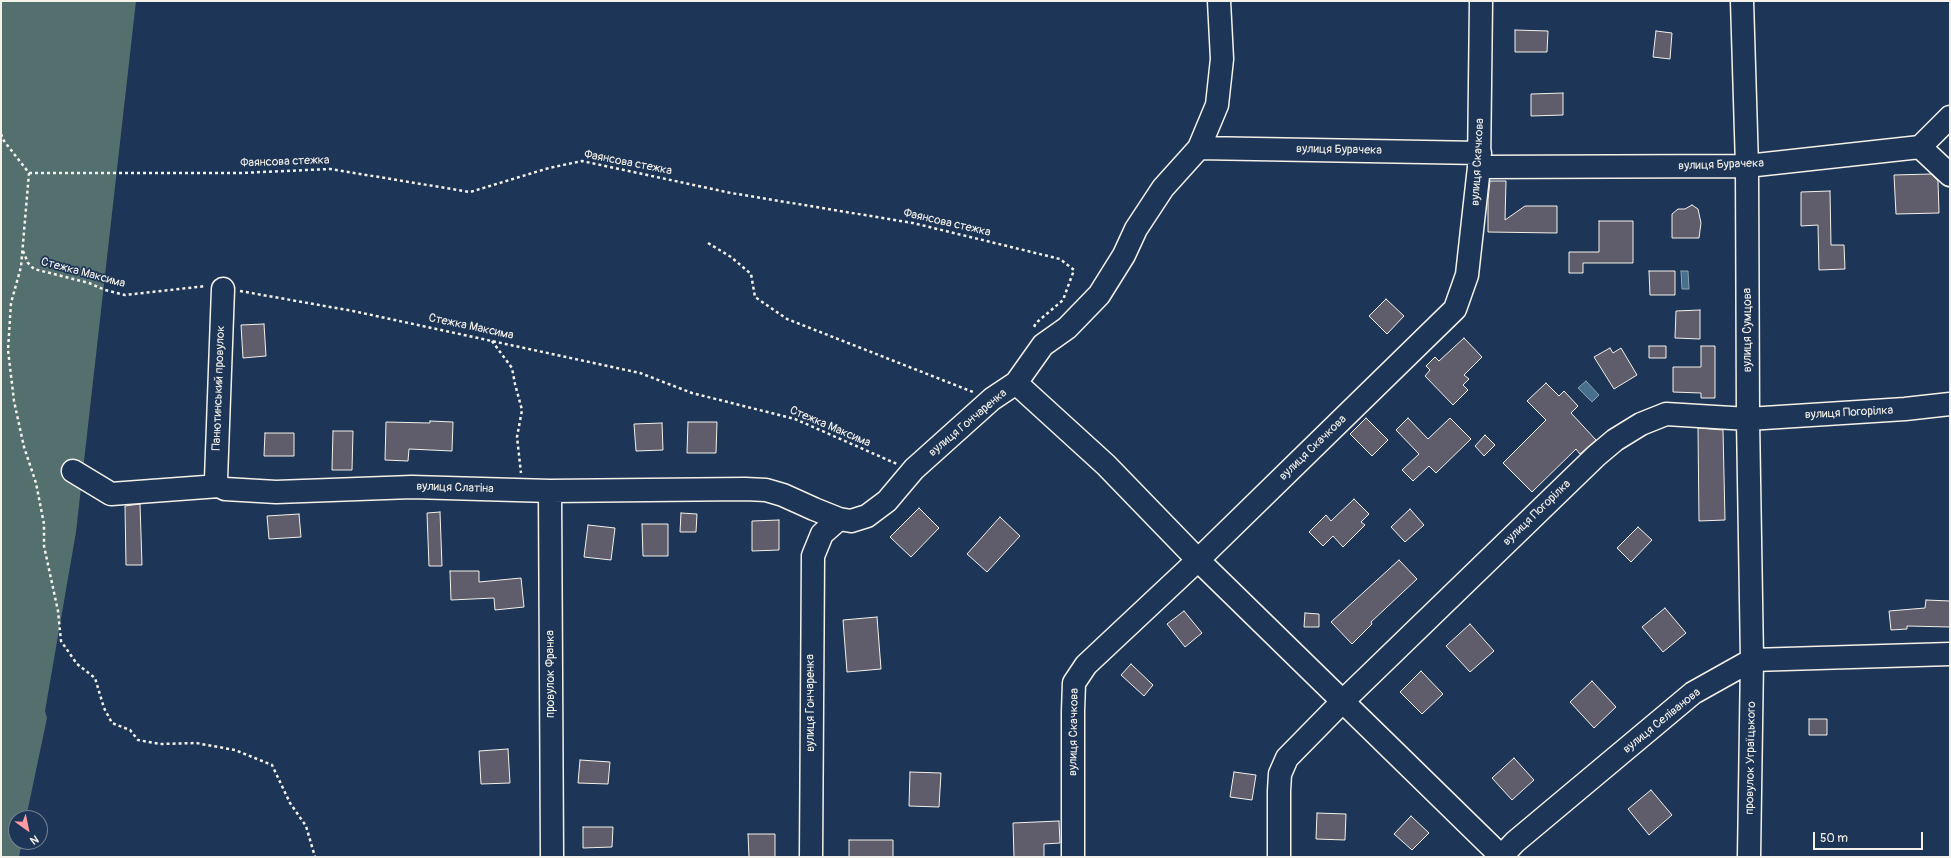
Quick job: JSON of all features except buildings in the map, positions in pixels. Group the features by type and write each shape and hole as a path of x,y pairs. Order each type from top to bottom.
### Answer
{"street":[{"name":"вулиця Гончаренка","path":"811,857 813,556 822,534 839,519 851,521 866,516 887,501 914,470 992,399 1016,383 1043,345 1067,328 1099,296 1124,255 1136,229 1163,188 1199,148 1217,105 1222,59 1219,1"},
{"name":"вулиця Скачкова","path":"1074,857 1074,683 1086,665 1198,560 1456,308 1467,276 1480,160 1481,1"},
{"name":"вулиця Сумцова","path":"1742,1 1747,166 1748,419 1752,660"},
{"path":"1950,117 1920,147 1950,175"},
{"name":"вулиця Бурачека","path":"1199,148 1480,160 1747,166 1920,147"},
{"name":"Панютинський провулок","path":"219,486 216,480 223,289"},
{"path":"1016,383 1106,465 1198,560 1501,857"},
{"name":"вулиця Погорілка","path":"1279,857 1280,774 1287,758 1342,702 1596,456 1615,440 1641,424 1666,414 1748,419 1905,409 1950,404"},
{"name":"вулиця Слатіна","path":"73,472 111,494 219,486 225,489 276,492 412,486 540,491 766,490 783,494 839,519"},
{"name":"провулок Франка","path":"540,491 552,857"},
{"name":"вулиця Селіванова","path":"1501,857 1515,842 1693,693 1752,660 1950,654"},
{"name":"провулок Уграїцького","path":"1749,857 1752,660"}],"path":[{"path":"1,134 4,141 29,173 21,267 11,303 8,350 14,401 24,447 36,483 44,524 44,546 58,611 61,641 77,664 95,678 104,708 112,723 130,730 138,740 160,744 196,743 235,750 272,765 290,803 306,826 315,857"},
{"name":"Фаянсова стежка","path":"29,173 240,173 330,169 470,192 549,168 582,162 731,193 913,223 1060,259 1074,270 1062,300 1036,323 1030,335"},
{"path":"708,243 730,256 751,274 755,296 787,319 992,399"},
{"name":"Стежка Максима","path":"22,252 28,263 34,269 89,283 105,290 125,295 204,285 353,311 640,374 692,393 795,419 886,460 914,470"},
{"path":"492,341 512,368 514,384 522,410 517,437 521,475 540,491"}],"green space":[{"path":"1,1 136,1 76,532 45,711 47,718 28,810 8,810 8,850 20,850 19,857 1,857"}],"water":[{"path":"1681,271 1688,271 1689,289 1682,289"},
{"path":"1586,381 1599,395 1592,402 1578,388"}]}
